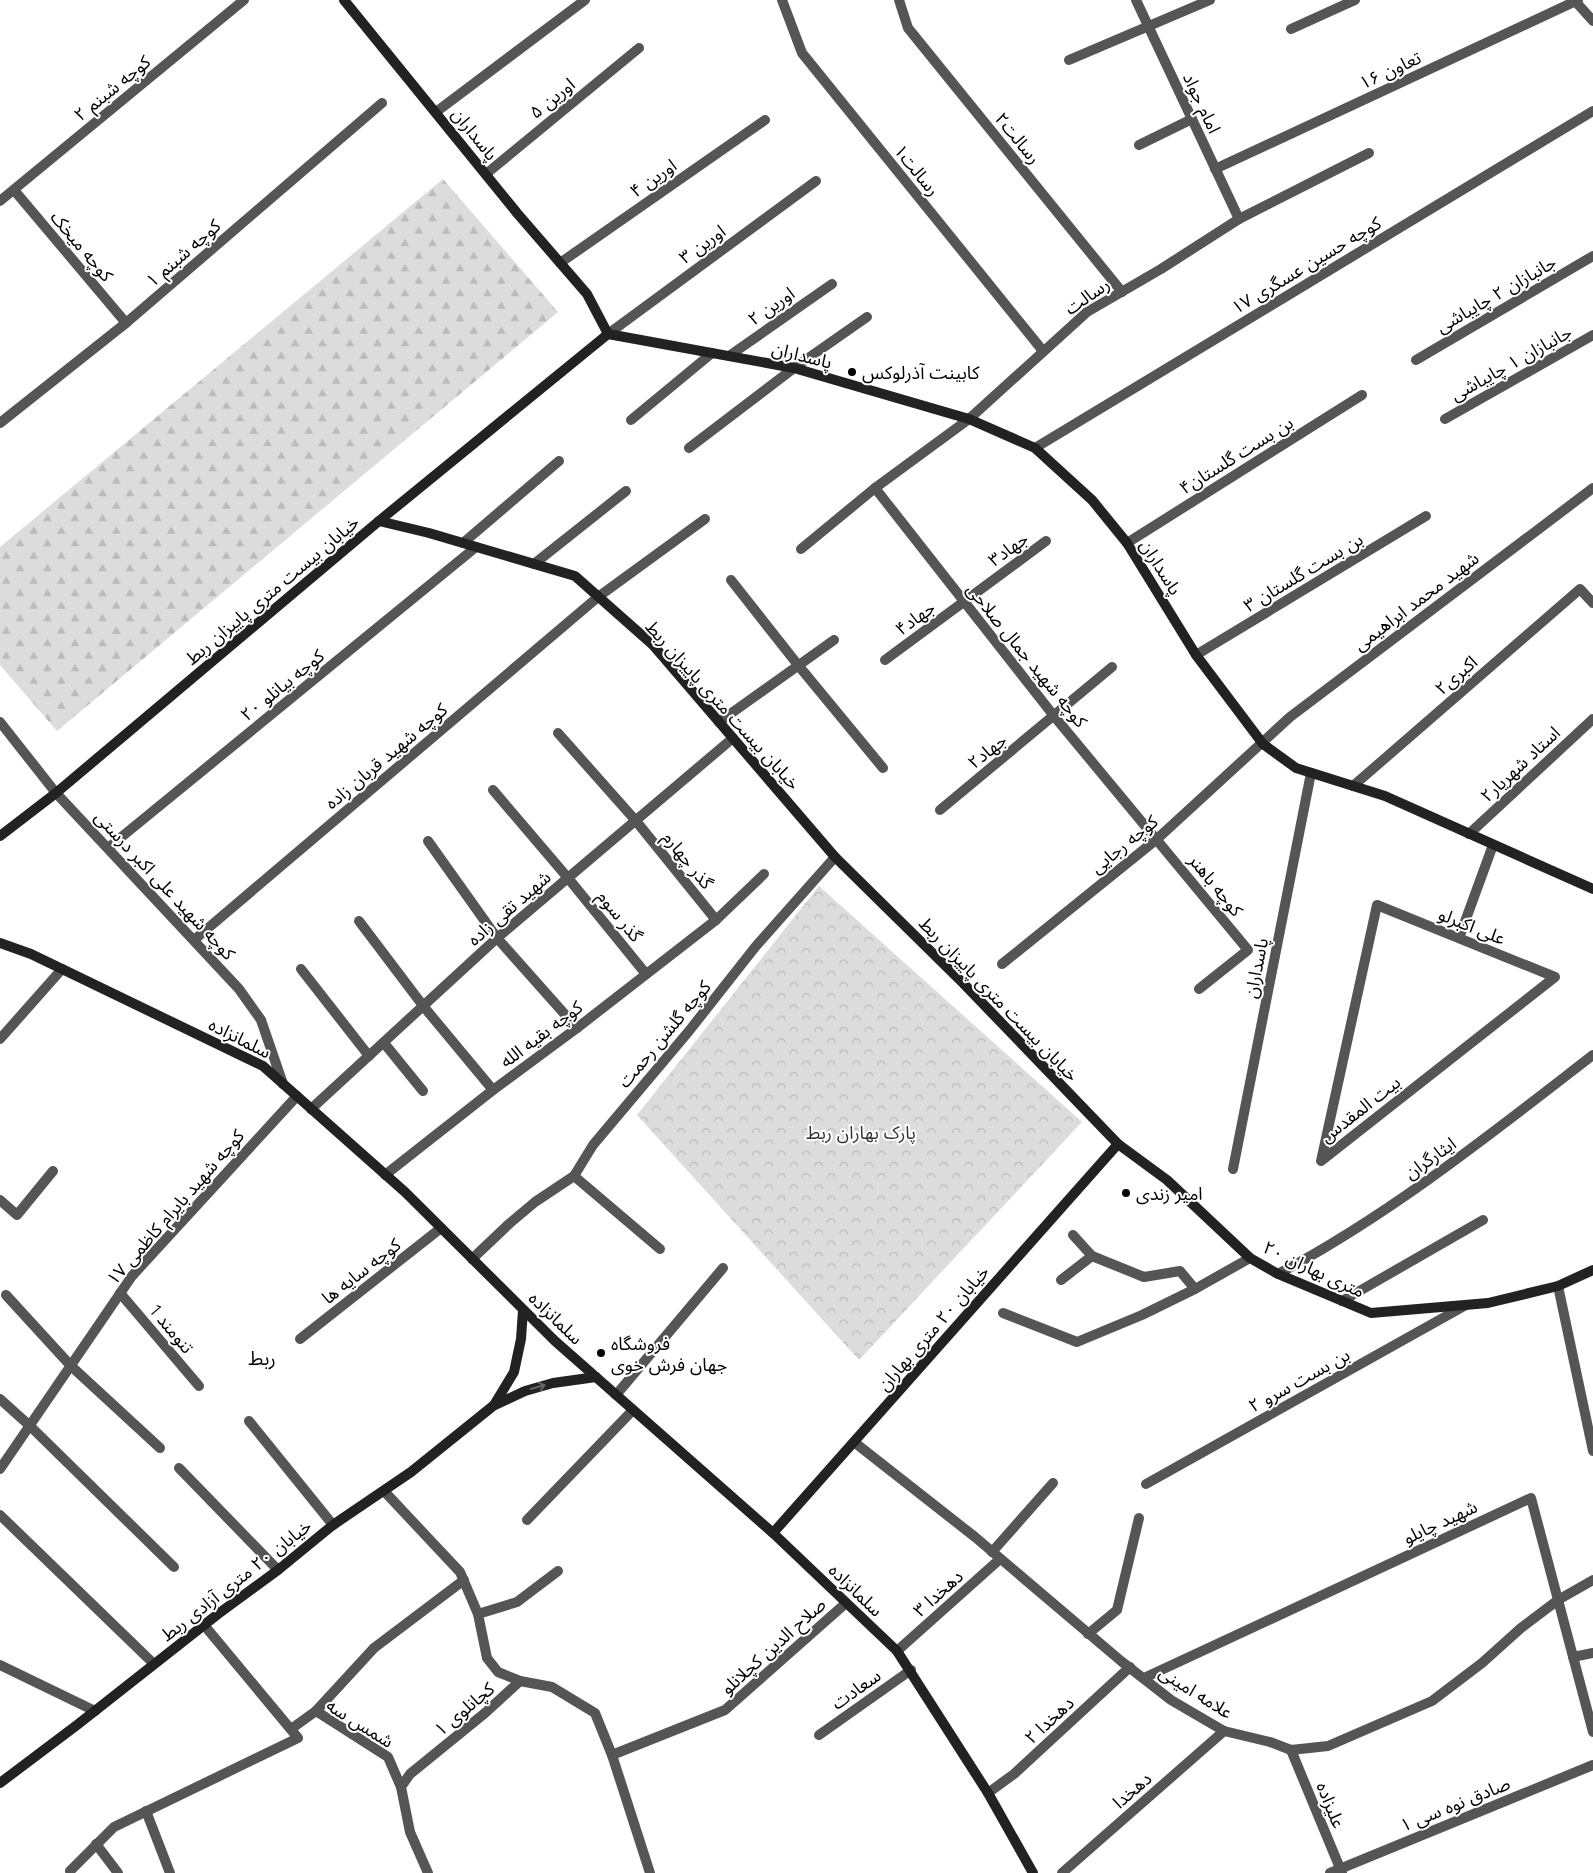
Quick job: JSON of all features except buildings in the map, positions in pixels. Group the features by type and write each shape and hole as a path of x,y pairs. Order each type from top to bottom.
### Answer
{"street":[{"name":"کوچه شبنم ۲","path":"0,201 244,0"},
{"name":"پاسداران","path":"344,0 587,294 608,334 794,368 969,419 1035,448 1092,500 1127,542 1196,655 1263,744 1296,768 1385,796 1593,890"},
{"path":"436,112 585,0"},
{"name":"رسالت۱","path":"782,0 802,53 1043,351"},
{"name":"رسالت۲","path":"899,0 908,28 1122,292"},
{"name":"امام جواد","path":"1136,0 1239,219"},
{"path":"1069,60 1210,0"},
{"path":"1291,29 1355,0"},
{"path":"1576,1 1593,21"},
{"name":"تعاون ۱۶","path":"1215,169 1576,1"},
{"name":"اورین ۵","path":"486,174 639,48"},
{"name":"کوچه شبنم ۱","path":"0,423 126,324 382,103"},
{"name":"کوچه حسین عسگری ۱۷","path":"1035,448 1593,111"},
{"path":"1139,145 1192,119"},
{"name":"اورین ۴","path":"560,263 765,120"},
{"name":"رسالت","path":"801,548 875,488 969,419 1087,312 1239,219 1369,153"},
{"name":"اورین ۳","path":"608,334 816,181"},
{"name":"کوچه میخک","path":"14,190 126,324"},
{"name":"جانبازان ۲ چایباشی","path":"1416,360 1593,256"},
{"name":"اورین ۲","path":"729,356 832,284"},
{"path":"689,448 794,368 867,316"},
{"path":"379,521 608,334"},
{"name":"جانبازان ۱ چایباشی","path":"1445,419 1593,335"},
{"path":"632,420 712,353"},
{"name":"بن بست گلستان۴","path":"1127,542 1362,395"},
{"path":"463,544 559,461"},
{"name":"کوچه شهید جمال صلاحی","path":"875,488 1054,716 1157,839"},
{"name":"شهید محمد ابراهیمی","path":"1263,744 1290,718 1593,488"},
{"path":"534,564 626,491"},
{"name":"بن بست گلستان ۳","path":"1196,655 1426,516"},
{"name":"کوچه شهید قربان زاده","path":"194,940 598,598 705,519"},
{"name":"خیابان بیست متری پاییزان ربط","path":"0,836 56,793 379,521 463,544 574,576 653,646 835,856 963,983 1118,1144"},
{"name":"جهاد۳","path":"964,602 1046,541"},
{"name":"کوچه بیانلو ۲۰","path":"108,848 476,548"},
{"path":"731,580 798,665 884,768"},
{"name":"اکبری۲","path":"1353,786 1580,589 1593,603"},
{"name":"جهاد۴","path":"885,660 964,602"},
{"path":"719,722 834,640"},
{"name":"جهاد۲","path":"940,810 1112,667"},
{"name":"استاد شهریار۲","path":"1469,834 1593,719"},
{"name":"کوچه شهید علی اکبر درستی","path":"0,722 56,793 239,989 261,1020 283,1084"},
{"name":"گذر چهارم","path":"558,733 636,821 716,920"},
{"name":"شهید تقی زاده","path":"311,1109 497,938 733,738"},
{"name":"کوچه رجایی","path":"1002,964 1157,839 1263,744"},
{"name":"پاسداران","path":"1233,1169 1311,773"},
{"name":"گذر سوم","path":"493,790 646,974"},
{"name":"کوچه باهنر","path":"1157,839 1248,950 1199,989"},
{"path":"428,841 497,938 577,1028"},
{"path":"1459,938 1493,845"},
{"name":"کوچه گلشن رحمت","path":"472,1259 535,1202 574,1176 593,1145 689,1031 756,946 835,856"},
{"name":"کوچه بقیه الله","path":"385,1175 716,920 764,874"},
{"name":"علی اکبرلو","path":"1377,904 1555,977"},
{"name":"بیت المقدس","path":"1377,904 1321,1161 1555,977"},
{"path":"359,921 424,1007 493,1090"},
{"name":"سلمانزاده","path":"0,943 31,954 263,1066 385,1175 523,1310 616,1395 773,1533 897,1652 911,1670 988,1793 1033,1873"},
{"path":"0,1038 62,969"},
{"path":"301,970 369,1056"},
{"path":"384,1042 423,1091"},
{"name":"ایثارگران","path":"1278,1274 1356,1228 1450,1165 1593,1055"},
{"name":"کوچه شهید بایرام کاظمی ۱۷","path":"0,1469 132,1276 297,1096"},
{"name":"۲۰ متری بهاران","path":"1118,1144 1167,1180 1250,1258 1278,1274 1370,1313 1488,1303 1558,1286 1593,1270"},
{"name":"خیابان ۲۰ متری بهاران","path":"773,1533 1118,1144"},
{"path":"0,1200 16,1215 53,1171"},
{"path":"574,1176 660,1250"},
{"path":"1342,1301 1483,1220"},
{"name":"کوچه سایه ها","path":"300,1339 441,1228"},
{"path":"1073,1235 1092,1256 1144,1277 1180,1271 1195,1289"},
{"path":"1060,1280 1092,1256"},
{"path":"1003,1313 1077,1342 1142,1315 1195,1289 1250,1258"},
{"path":"616,1395 722,1268"},
{"path":"1558,1286 1589,1411 1593,1451"},
{"name":"تنومند 1","path":"120,1293 199,1386"},
{"path":"6,1296 71,1366 160,1448"},
{"name":"بن بست سرو ۲","path":"1146,1484 1467,1304"},
{"path":"493,1406 514,1372 521,1339 523,1310"},
{"path":"493,1406 525,1391 553,1383 596,1377"},
{"path":"0,1399 174,1567"},
{"name":"خیابان ۲۰ متری آزادی ربط","path":"0,1783 334,1525 411,1472 493,1406"},
{"path":"527,1520 633,1410"},
{"path":"249,1421 334,1525"},
{"name":"علامه امینی","path":"854,1442 992,1552 1088,1634 1171,1700 1224,1731 1270,1742 1291,1750 1328,1746 1432,1701 1482,1663 1520,1628 1558,1600 1593,1580"},
{"path":"179,1468 278,1570"},
{"path":"992,1552 1053,1483"},
{"path":"384,1491 460,1572 478,1614 487,1658 498,1672 520,1681"},
{"name":"شهید چایلو","path":"1144,1678 1531,1498 1593,1732"},
{"path":"0,1515 154,1664"},
{"path":"1088,1634 1117,1610 1138,1518"},
{"name":"دهخدا ۳","path":"897,1652 1000,1559"},
{"path":"478,1614 517,1602 558,1570"},
{"path":"316,1711 374,1648 464,1580"},
{"name":"صلاح الدین کچلانلو","path":"612,1755 726,1710 846,1603"},
{"path":"70,1871 114,1827 298,1738 204,1625"},
{"path":"1573,1657 1593,1653"},
{"path":"0,1665 94,1711"},
{"name":"دهخدا ۲","path":"988,1793 1014,1774 1130,1668"},
{"name":"سعادت","path":"819,1734 911,1670"},
{"name":"کچانلوی ۱","path":"402,1787 410,1774 485,1714 520,1681 552,1687 595,1714 612,1755"},
{"name":"شمس سه","path":"291,1729 316,1711 388,1757 402,1787"},
{"name":"دهخدا","path":"1062,1873 1224,1731"},
{"name":"علیزاده","path":"1291,1750 1341,1871"},
{"path":"612,1755 650,1873"},
{"name":"صادق نوه سی ۱","path":"1330,1873 1341,1871 1593,1765"},
{"path":"402,1787 410,1832 428,1873"},
{"path":"146,1811 170,1873"},
{"path":"96,1844 118,1873"}],"green space":[{"path":"443,179 558,312 57,731 0,665 0,547"},
{"name":"پارک بهاران ربط","path":"819,886 1082,1122 859,1360 637,1115"}],"place":[{"name":"کابینت آذرلوکس","path":"852,372"},
{"name":"امیر زندی","path":"1126,1193"},
{"name":"فروشگاه جهان فرش خوی","path":"601,1353"}],"district":[{"name":"ربط","path":"262,1358"}]}
